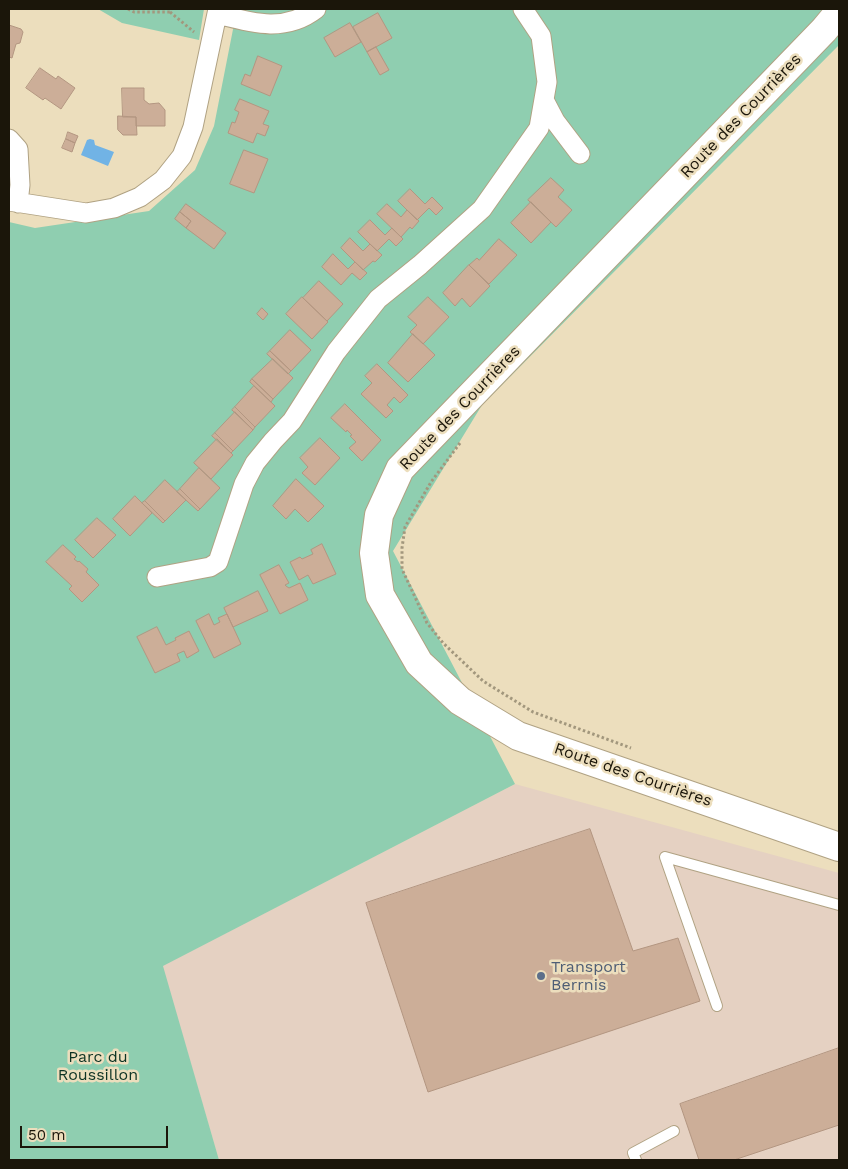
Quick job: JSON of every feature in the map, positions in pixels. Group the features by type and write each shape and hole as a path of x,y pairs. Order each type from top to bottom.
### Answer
{"main road":[{"name":"Route des Courrières","path":"839,12 824,30 400,469 379,515 374,553 380,595 419,663 460,701 518,736 839,846"}],"street":[{"path":"9,139 18,149 20,186 13,202 86,213 114,208 140,197 163,180 182,156 193,127 217,12 271,25 291,22 316,9"},
{"path":"157,577 210,567 218,562 228,538 244,484 256,463 292,421 336,352 378,299 420,266 482,208 539,128 547,82 541,36 523,9"},
{"path":"544,100 555,121 580,154"}],"lane":[{"path":"717,1006 666,857 839,905"},
{"path":"636,1160 633,1153 674,1131"}],"path":[{"path":"128,9 134,12 170,10 188,28 212,41"},
{"path":"464,439 431,482 405,527 402,569 427,623 443,643 483,681 533,712 638,751"}],"shaded area":[{"path":"515,784 839,873 839,1160 219,1160 162,966"}],"green space":[{"path":"98,9 204,9 199,40 122,23"},
{"name":"Parc du Roussillon","path":"237,9 839,9 839,45 482,405 393,551 515,784 163,966 219,1160 9,1160 9,222 35,228 149,211 195,170 214,126"}],"water":[{"path":"87,140 94,140 95,145 114,152 108,166 81,155"}],"building":[{"path":"378,13 392,38 367,52 353,27"},
{"path":"350,23 361,42 335,57 324,38"},
{"path":"9,25 21,29 23,32 20,43 16,44 12,58 9,57"},
{"path":"376,47 389,70 380,75 367,52"},
{"path":"258,56 282,66 270,96 241,84 245,74 250,76"},
{"path":"40,68 56,79 58,76 75,88 61,109 45,98 43,100 26,88"},
{"path":"122,88 144,88 144,100 149,104 159,103 165,110 165,126 136,126 136,117 123,117"},
{"path":"240,99 269,111 263,124 269,126 265,136 257,133 253,143 228,133 232,122 235,123 239,112 235,110"},
{"path":"118,116 136,117 137,135 123,135 118,130"},
{"path":"68,132 78,136 75,143 66,139"},
{"path":"66,139 75,143 72,152 62,148"},
{"path":"244,150 268,159 254,193 230,184"},
{"path":"551,178 564,190 558,197 572,210 556,227 528,200"},
{"path":"410,189 425,204 432,197 443,208 436,215 429,208 417,220 398,201"},
{"path":"531,202 551,222 531,243 511,223"},
{"path":"186,204 226,233 214,249 186,228 191,221 180,212"},
{"path":"387,204 401,217 407,210 419,221 401,237 377,214"},
{"path":"180,212 191,221 186,228 175,219"},
{"path":"370,220 385,235 392,228 403,239 396,246 389,239 377,251 358,232"},
{"path":"350,238 363,251 370,244 382,255 363,270 341,248"},
{"path":"499,239 517,255 489,284 469,265 477,258 479,260"},
{"path":"333,254 348,269 355,262 367,273 360,280 352,273 341,285 322,267"},
{"path":"469,265 490,286 470,307 462,298 455,306 443,293"},
{"path":"319,281 343,304 327,321 303,298"},
{"path":"302,297 328,322 312,339 286,314"},
{"path":"428,297 449,317 423,344 410,332 417,325 408,317"},
{"path":"262,308 268,314 263,320 257,314"},
{"path":"290,330 311,350 291,371 270,351"},
{"path":"413,334 435,355 408,382 388,363"},
{"path":"270,351 291,371 288,374 267,354"},
{"path":"273,359 293,378 273,399 252,379"},
{"path":"377,364 408,395 400,403 394,397 387,405 393,411 386,418 361,394 372,383 365,376"},
{"path":"252,379 273,399 271,402 250,382"},
{"path":"254,386 275,406 255,427 235,407"},
{"path":"345,404 381,440 362,461 349,448 356,442 350,436 352,435 331,418"},
{"path":"235,407 255,427 253,430 232,410"},
{"path":"235,412 253,430 233,451 215,433"},
{"path":"215,433 233,451 231,453 212,436"},
{"path":"320,438 340,458 315,485 302,473 308,467 300,458"},
{"path":"217,439 233,455 211,479 194,463"},
{"path":"199,468 220,488 200,509 180,489"},
{"path":"296,479 324,506 308,522 295,509 286,519 273,506"},
{"path":"165,480 186,500 165,521 145,501"},
{"path":"180,489 200,509 198,511 177,492"},
{"path":"135,496 152,513 130,536 113,519"},
{"path":"145,501 165,521 163,523 142,503"},
{"path":"97,518 116,535 93,558 75,540"},
{"path":"322,544 336,574 313,584 308,575 299,580 290,562 313,554 311,550"},
{"path":"63,545 76,557 74,559 88,569 86,572 99,585 82,602 69,589 72,586 46,562"},
{"path":"279,565 289,583 285,585 289,588 300,583 308,600 280,614 260,575"},
{"path":"258,591 268,611 233,627 224,608"},
{"path":"209,614 214,625 220,622 218,618 227,614 241,644 214,658 196,621"},
{"path":"157,627 166,645 189,631 199,651 187,658 184,651 177,654 180,661 155,673 137,637"},
{"name":"Transport Berrnis","path":"590,829 633,951 678,938 700,1001 428,1092 366,903"},
{"path":"839,1048 839,1125 734,1160 699,1160 680,1104"}],"place":[{"name":"Transport Berrnis","path":"541,976"}]}
